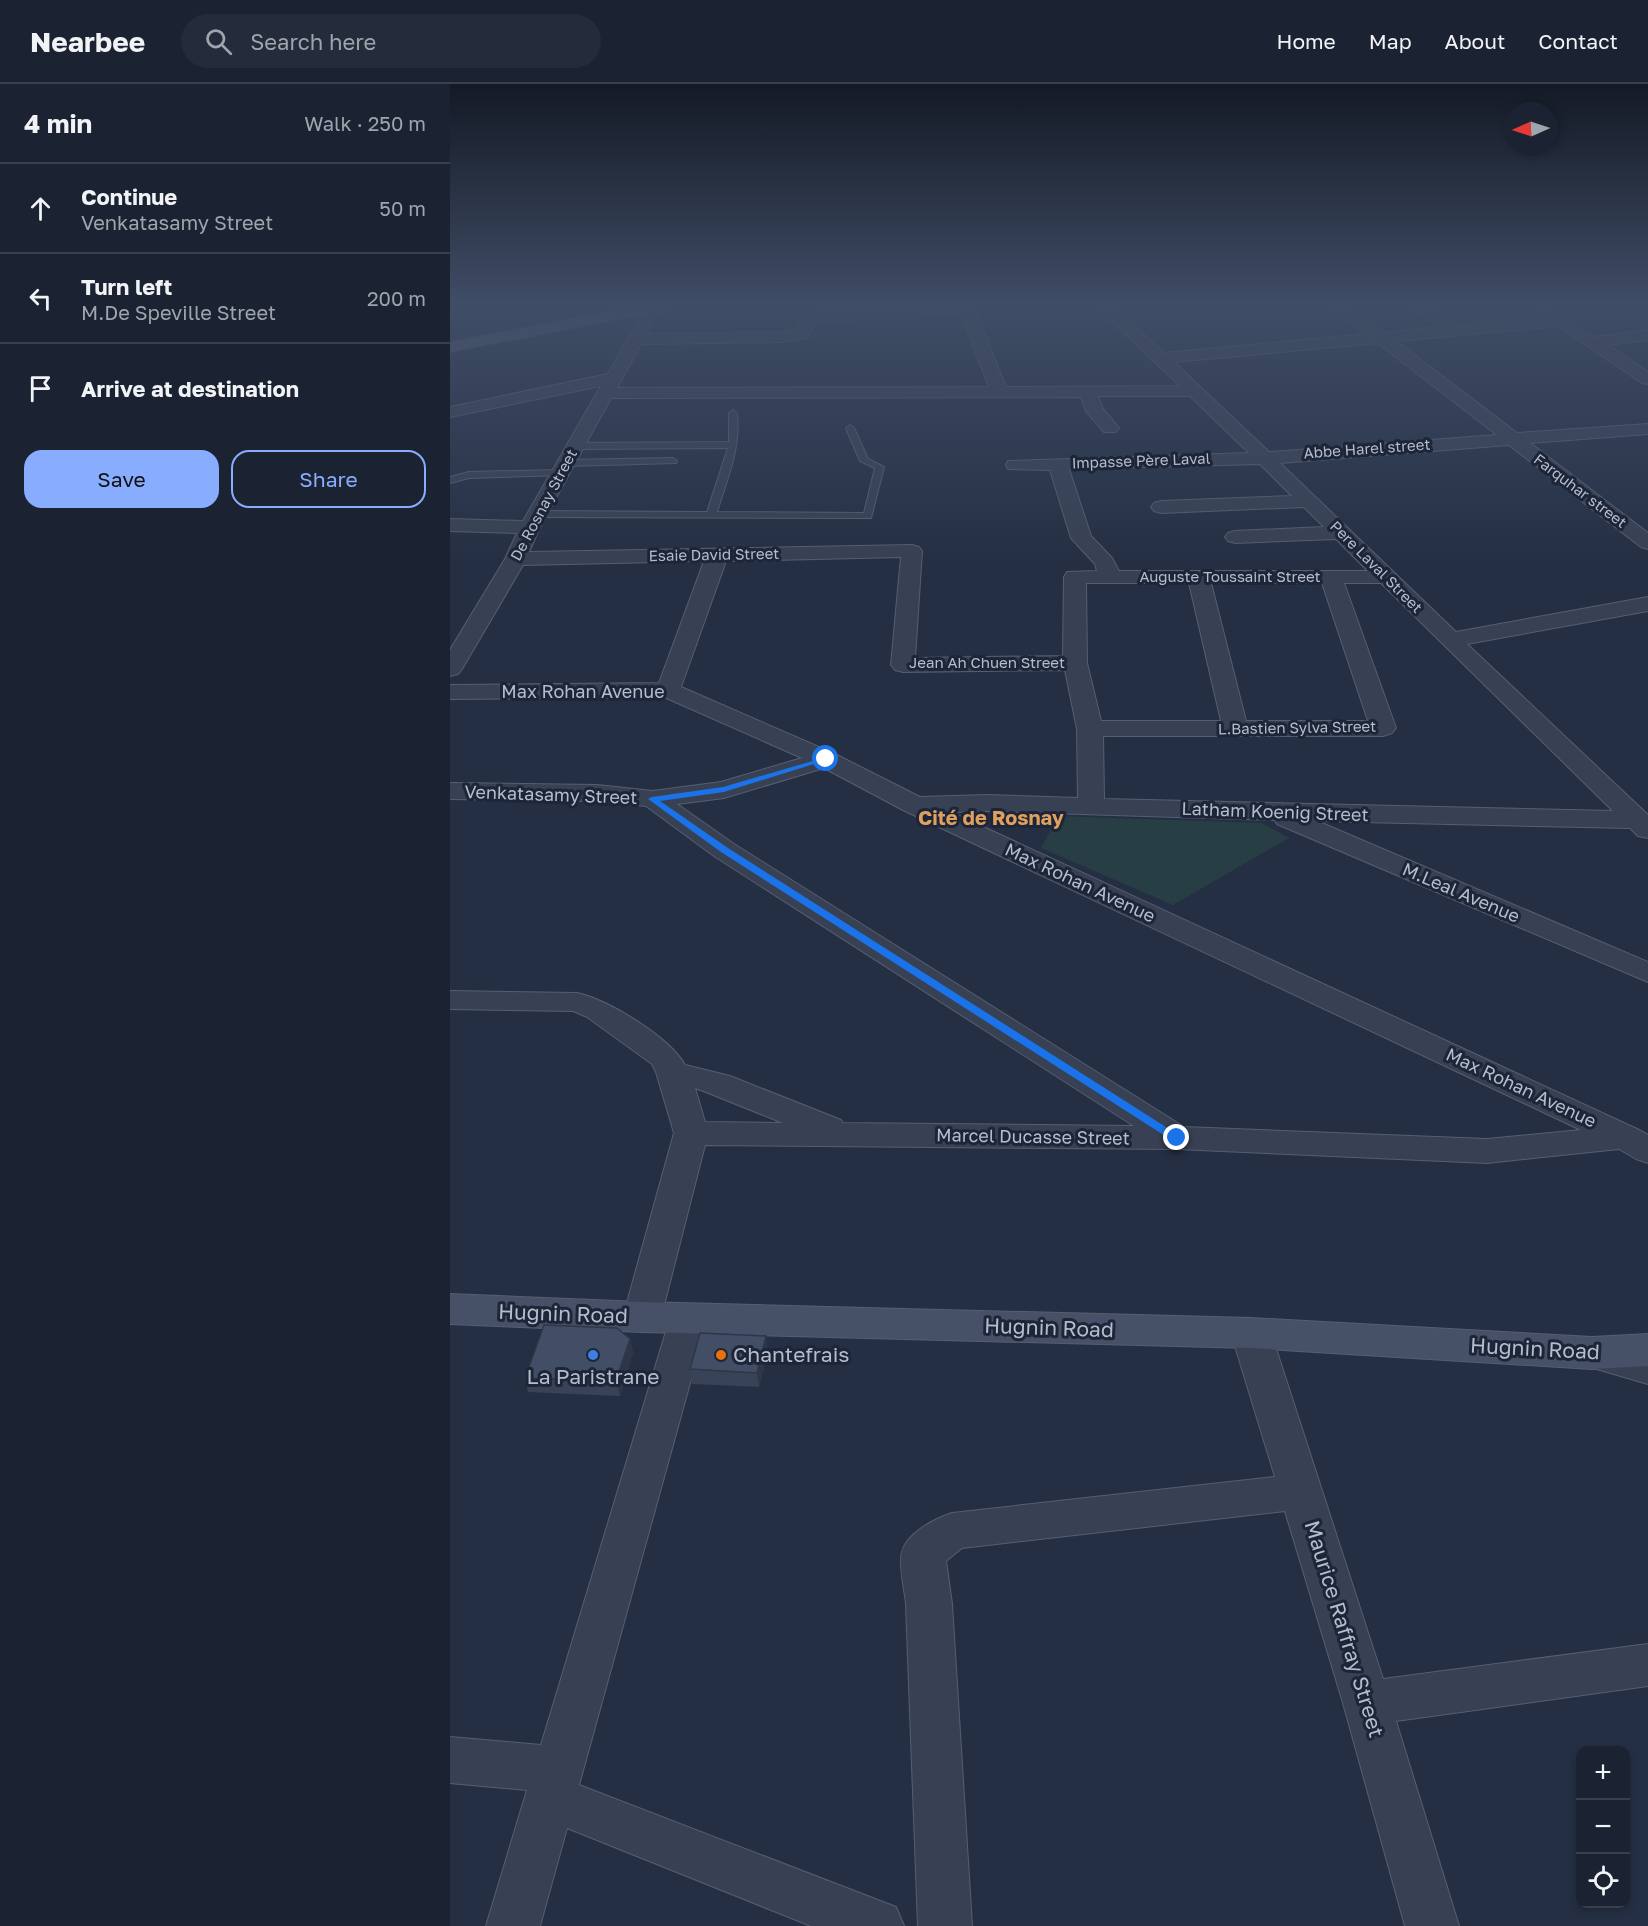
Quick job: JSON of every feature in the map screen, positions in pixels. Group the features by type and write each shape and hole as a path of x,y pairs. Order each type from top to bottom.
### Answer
{"main road":[{"name":"Hugnin Road","path":"450,1309 642,1317 1251,1333 1592,1353 1648,1350"}],"street":[{"path":"450,412 579,391"},
{"name":"De Rosnay Street","path":"450,669 516,559 534,520 606,391"},
{"path":"932,391 1196,391"},
{"path":"1087,391 1095,411 1110,429"},
{"name":"Pere Laval Street","path":"1196,391 1451,640 1638,812"},
{"name":"Farquhar street","path":"1450,391 1648,543"},
{"name":"Abbe Harel street","path":"1266,458 1648,429"},
{"name":"Impasse Père Laval","path":"1015,465 1266,458"},
{"path":"1058,464 1081,538 1105,561 1110,577"},
{"path":"1161,507 1309,501"},
{"path":"450,525 534,520"},
{"path":"1235,537 1341,533"},
{"name":"Esaie David Street","path":"516,559 912,551"},
{"name":"Jean Ah Chuen Street","path":"912,551 903,665 1075,663"},
{"path":"668,690 717,556"},
{"name":"Auguste Toussaint Street","path":"1075,663 1075,577 1385,577"},
{"name":"L.Bastien Sylva Street","path":"1090,729 1383,728 1330,577"},
{"path":"1199,578 1235,729"},
{"path":"1451,640 1648,604"},
{"path":"1075,663 1090,729 1092,806"},
{"name":"Max Rohan Avenue","path":"450,692 668,690 826,759 914,805 1637,1144"},
{"name":"Venkatasamy Street","path":"450,791 597,793 652,799 724,790 826,759"},
{"path":"652,799 724,850 1177,1138"},
{"name":"Latham Koenig Street","path":"914,805 987,803 1273,812 1638,812"},
{"name":"M.Leal Avenue","path":"1273,812 1648,973"},
{"path":"450,1000 577,1002 597,1010 669,1065 847,1135"},
{"path":"642,1317 691,1133 669,1065"},
{"name":"Marcel Ducasse Street","path":"691,1133 1177,1138 1487,1151 1637,1144"},
{"path":"513,1926 689,1318"},
{"name":"Maurice Raffray Street","path":"1251,1333 1367,1703 1432,1926"},
{"path":"1592,1353 1648,1369"},
{"path":"945,1926 929,1604 923,1554 952,1532 1301,1492"},
{"path":"1367,1703 1648,1665"},
{"path":"450,1760 555,1784 877,1926"}],"lane":[{"path":"711,515 733,445 735,432 732,413"},
{"path":"534,520 711,515 868,516 880,467 864,461 850,428"},
{"path":"450,480 469,475 567,461 733,445"},
{"path":"567,461 673,461"}],"green space":[{"path":"1058,816 1262,823 1289,838 1173,905 1041,848"}],"building":[{"path":"544,1325 617,1328 630,1339 616,1381 525,1378"},
{"path":"700,1333 766,1336 757,1373 690,1369"}],"place":[{"name":"La Paristrane","path":"593,1355"},
{"name":"Chantefrais","path":"721,1355"}],"district":[{"name":"Cité de Rosnay","path":"991,818"}],"route":[{"path":"826,759 724,790 652,799 724,850 1177,1138"}]}
